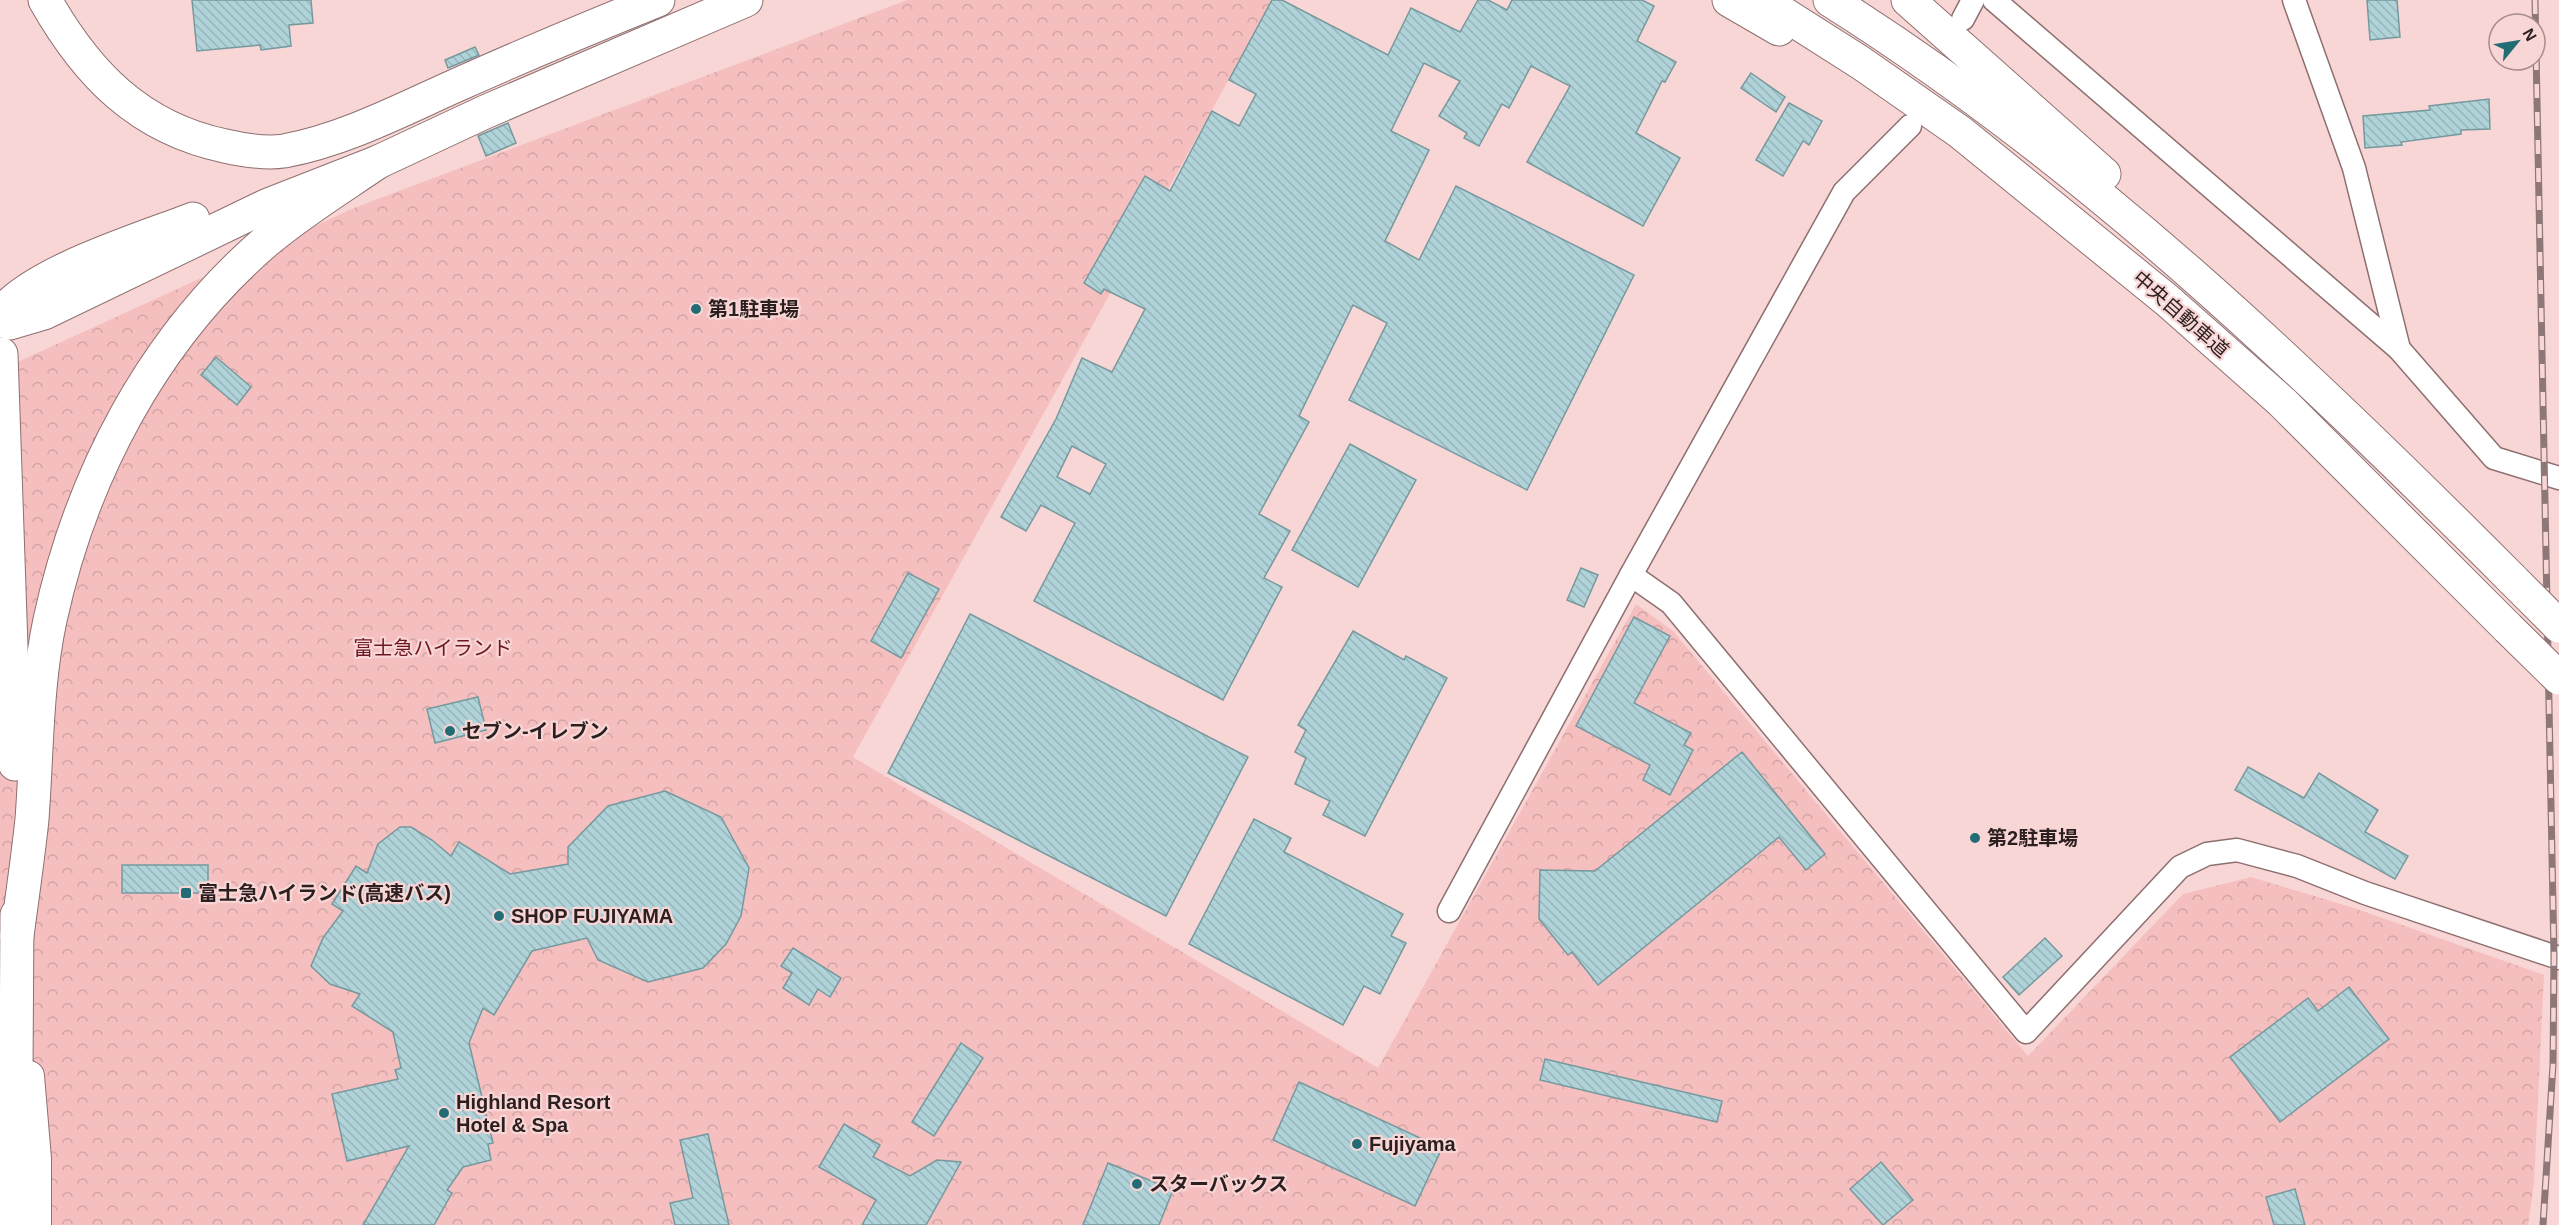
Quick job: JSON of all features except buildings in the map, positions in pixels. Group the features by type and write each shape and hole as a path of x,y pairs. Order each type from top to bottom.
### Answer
{"highway":[{"path":"45,0 64,33 93,70 123,99 153,121 183,135 244,150 281,151 326,140 383,118 550,44 658,0"},
{"path":"0,320 10,323 26,320 268,206 378,162 485,112 746,0"},
{"path":"1729,0 1960,132"},
{"name":"中央自動車道","path":"1762,0 1861,63 1960,132 2168,302 2282,402 2559,678"},
{"name":"中央自動車道","path":"1830,0 1886,35 1982,103 2094,192 2307,376 2559,626"},
{"path":"1908,0 2258,311 2338,392 2407,473"},
{"path":"0,315 17,297 56,273 260,192 318,160 383,118"},
{"path":"17,936 32,820 35,738 50,622 67,553 111,439 145,382 219,287 263,244 293,220 378,162"},
{"path":"1,354 14,672 17,936 15,1225"}],"main road":[{"path":"17,936 36,1159 36,1225"}],"street":[{"path":"1994,0 2016,8 2399,349 2494,458 2559,478"},
{"path":"2294,0 2354,168 2399,349"},
{"path":"1449,911 1631,575 1844,192 1910,126"},
{"path":"1631,575 1671,603 2026,1032 2180,867 2207,854 2237,850 2297,866 2365,893 2559,958"}],"green space":[{"name":"富士急ハイランド","path":"907,0 1273,0 853,757 1378,1068 1636,604 1673,631 2028,1056 2183,894 2251,877 2354,908 2544,975 2534,1183 2528,1225 0,1225 0,370 354,208"}],"railway":[{"path":"2535,0 2554,956 2553,1065 2543,1225"}],"place":[{"name":"第1駐車場","path":"696,309"},
{"name":"セブン-イレブン","path":"450,731"},
{"name":"第2駐車場","path":"1975,838"},
{"name":"富士急ハイランド(高速バス)","path":"186,893"},
{"name":"SHOP FUJIYAMA","path":"499,916"},
{"name":"Highland Resort Hotel & Spa","path":"444,1113"},
{"name":"Fujiyama","path":"1357,1144"},
{"name":"スターバックス","path":"1137,1184"}]}
